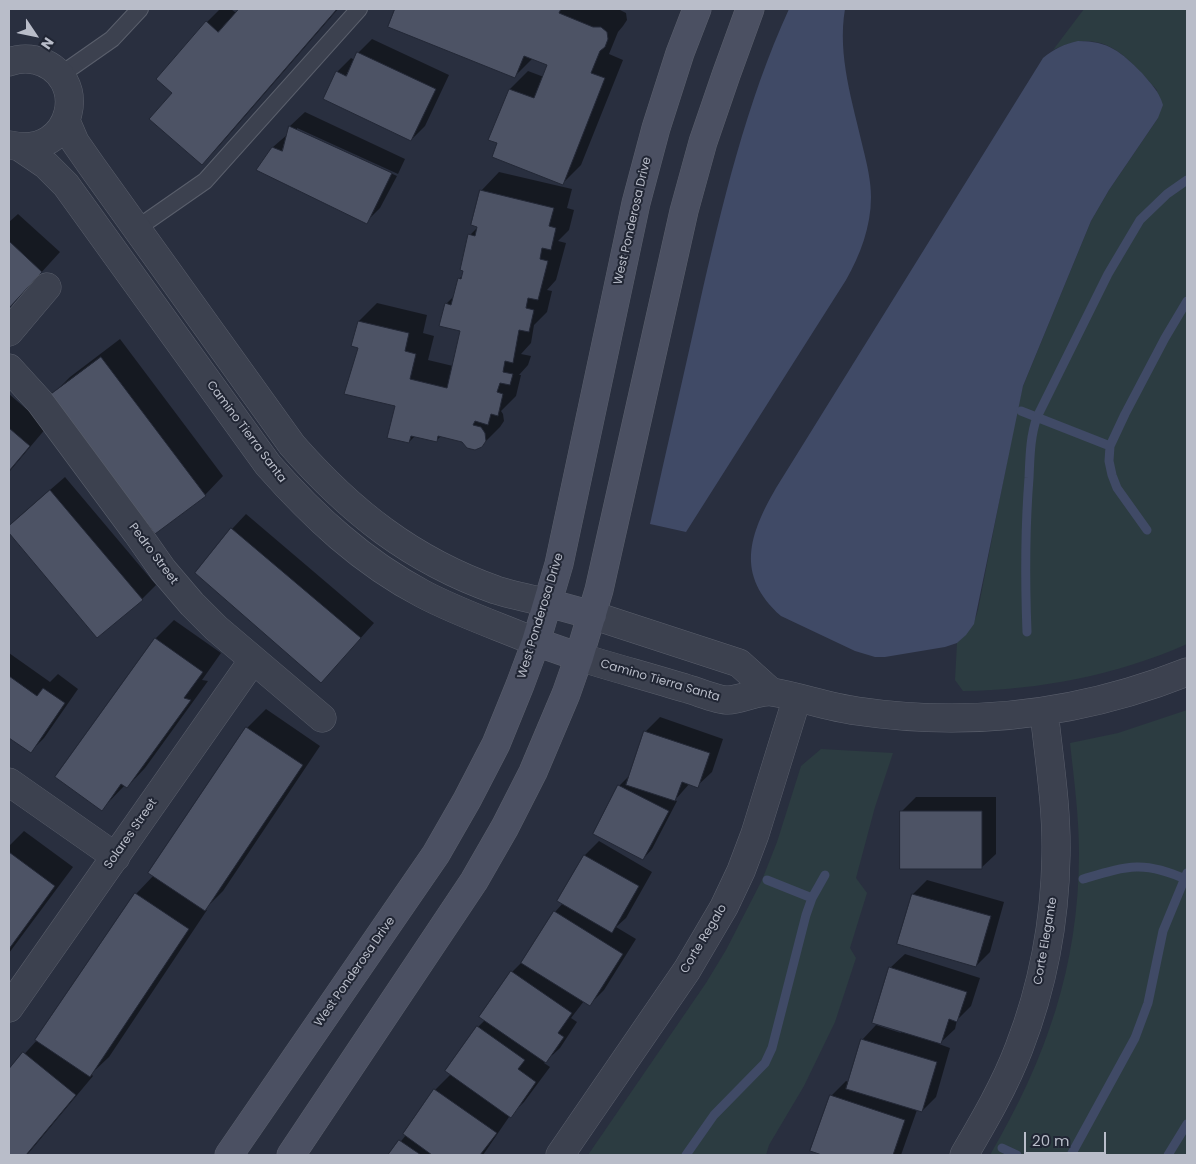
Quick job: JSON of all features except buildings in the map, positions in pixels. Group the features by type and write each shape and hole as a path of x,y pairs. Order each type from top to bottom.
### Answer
{"main road":[{"name":"West Ponderosa Drive","path":"229,1155 436,854 496,744 536,642 559,564 636,203 656,128 697,9"},
{"path":"291,1155 474,881 501,835 533,772 568,688 592,614 684,211 703,142 750,9"},
{"path":"548,603 592,614"},
{"path":"536,642 579,657"}],"street":[{"path":"9,62 29,59 43,62 54,69 64,80 70,107 66,121 59,132 48,142 35,147 15,146"},
{"path":"66,121 90,165 292,445 318,475 375,525 405,546 436,564 469,580 548,603"},
{"name":"Camino Tierra Santa","path":"15,146 46,165 66,185 268,464 295,496 324,524 372,562 422,593 457,610 536,642"},
{"path":"9,332 47,287"},
{"name":"Pedro Street","path":"9,368 40,402 163,570 192,604 216,628 322,718"},
{"path":"592,614 739,663 770,692"},
{"name":"Camino Tierra Santa","path":"579,657 727,700 770,692 855,711 906,717 1008,716 1044,711 1109,699 1158,684 1187,672"},
{"name":"Solares Street","path":"9,1008 254,660"},
{"name":"Corte Regalo","path":"560,1155 687,970 724,907 741,871 755,834 797,698"},
{"name":"Corte Elegante","path":"964,1155 1002,1087 1019,1048 1033,1008 1046,958 1055,892 1056,853 1044,711"},
{"path":"9,782 116,857"}],"lane":[{"path":"59,76 112,39 140,9"},
{"path":"136,229 205,181 359,9"}],"shaded area":[{"path":"1084,9 1187,9 1187,644 1133,664 1078,679 1021,688 963,691 955,680 957,643 970,628 978,610 1023,386 1091,221 1109,190 1158,118 1157,90 1135,66 1112,48 1100,43 1087,41 1071,43 1053,50"},
{"path":"1187,710 1187,1155 990,1155 1028,1083 1056,1010 1066,973 1073,934 1079,853 1070,743 1118,733"},
{"path":"821,749 893,753 875,807 856,878 867,893 850,948 856,958 835,1022 804,1086 769,1145 766,1155 588,1155 706,983 726,950 762,880 777,842 801,766"}],"water":[{"path":"789,9 845,9 843,44 847,79 870,185 871,197 867,230 856,261 846,280 686,532 650,524 726,192 760,81"},
{"path":"1078,41 1098,43 1114,49 1128,59 1152,84 1163,105 1158,118 1109,190 1091,221 1023,386 974,624 957,643 945,647 885,657 875,657 855,651 781,616 766,601 757,585 752,570 751,554 759,522 776,488 1043,58 1059,47"}],"waterway":[{"path":"1027,632 1027,516 1031,447 1037,417 1108,274 1140,220 1167,194 1187,180"},
{"path":"1147,530 1117,488 1109,461 1110,446 1165,338 1187,301"},
{"path":"1021,411 1110,446"},
{"path":"1083,879 1124,868 1147,867 1187,880"},
{"path":"1071,1155 1135,1038 1148,1003 1163,931 1187,873"},
{"path":"686,1155 714,1115 765,1063 772,1048 806,915 812,898 825,875"},
{"path":"767,880 812,898"},
{"path":"1168,1155 1187,1124"},
{"path":"1002,1148 1017,1155"}]}
